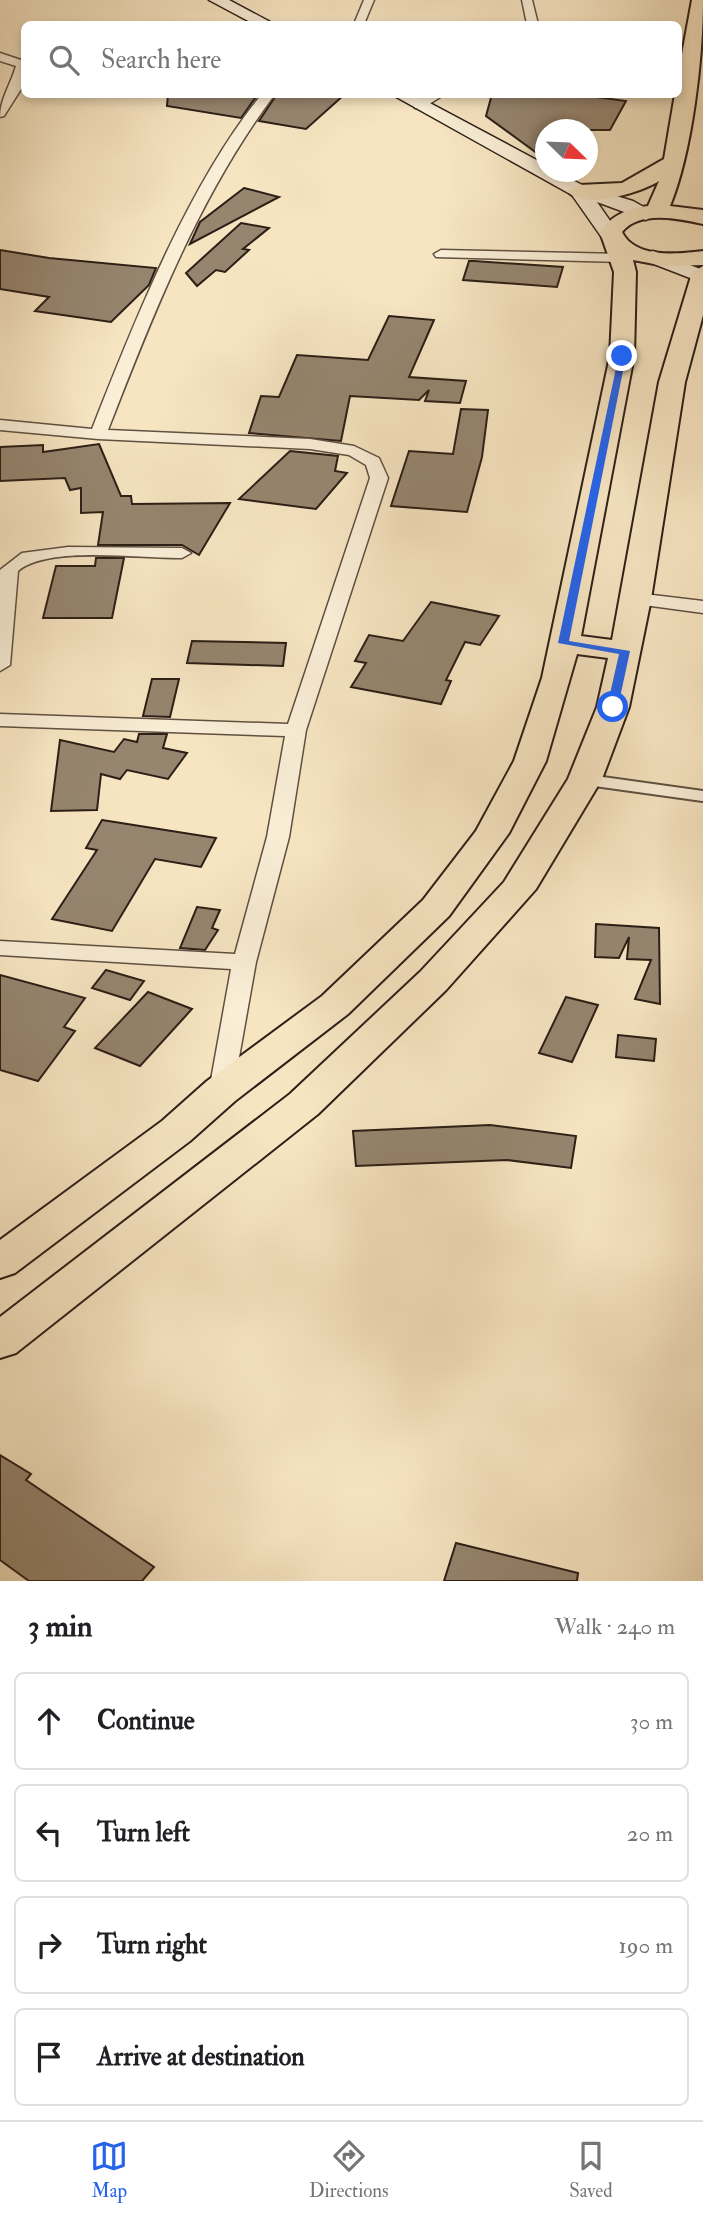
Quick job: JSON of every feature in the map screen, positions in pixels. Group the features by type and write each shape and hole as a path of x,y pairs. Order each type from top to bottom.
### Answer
{"main road":[{"path":"651,214 670,181 701,0"},
{"path":"579,191 623,192 642,185 671,163"},
{"path":"0,1341 304,1104 424,991 518,889 584,779 613,707 636,599 671,382 703,271 626,249 611,232 621,222 651,214 703,217"},
{"path":"0,1262 176,1131 221,1091 335,1005 436,908 492,833 530,761 557,678 622,356 626,249"},
{"path":"671,382 703,349"},
{"path":"563,643 625,651"}],"street":[{"path":"217,0 259,21"},
{"path":"360,21 369,0"},
{"path":"527,0 532,21"},
{"path":"0,57 21,64"},
{"path":"0,113 17,86 21,68"},
{"path":"98,434 133,344 193,217 248,118 266,98"},
{"path":"407,98 579,191 651,214"},
{"path":"419,105 432,98"},
{"path":"579,191 626,249"},
{"path":"440,254 626,249"},
{"path":"0,425 98,434 310,444 354,451 373,462 379,478 296,730 278,837 244,962 221,1091"},
{"path":"0,556 182,554"},
{"path":"0,664 9,570 29,556"},
{"path":"636,599 703,607"},
{"path":"0,720 296,730"},
{"path":"0,948 244,962"}],"lane":[{"path":"584,779 703,796"}],"building":[{"path":"168,98 255,98 241,118 167,106"},
{"path":"274,98 341,98 306,129 259,121"},
{"path":"491,98 604,98 626,101 610,130 598,130 598,119 535,119 535,152 486,116"},
{"path":"244,188 279,197 190,244 200,222"},
{"path":"241,223 269,228 243,249 249,250 225,272 216,270 197,286 186,273"},
{"path":"0,250 49,258 156,268 149,285 111,322 35,311 49,297 0,289"},
{"path":"469,261 563,267 557,287 463,280"},
{"path":"389,316 434,320 409,377 466,381 460,403 425,401 429,390 419,400 350,396 341,441 249,433 261,396 279,397 297,355 368,360"},
{"path":"461,409 488,410 482,457 467,512 391,506 409,451 453,454"},
{"path":"99,444 121,496 131,496 132,504 230,503 199,555 182,545 98,545 103,512 81,513 81,488 70,490 65,478 0,481 0,447 43,445 43,452"},
{"path":"290,451 338,456 335,471 347,473 316,509 239,499"},
{"path":"96,558 124,558 112,618 43,618 56,566 95,566"},
{"path":"431,602 499,616 480,645 465,642 446,680 451,681 441,704 351,687 366,663 355,661 369,635 403,641"},
{"path":"192,641 286,643 283,666 187,663"},
{"path":"152,679 179,679 170,717 143,716"},
{"path":"139,734 167,734 163,748 187,753 168,779 127,770 120,779 101,774 97,810 51,811 60,740 114,752 124,739 137,742"},
{"path":"102,820 216,838 201,867 155,859 112,931 52,919 97,850 86,848"},
{"path":"197,907 220,910 212,928 218,930 205,950 180,948"},
{"path":"596,924 659,928 660,1004 635,999 651,960 627,959 629,937 619,958 595,957"},
{"path":"106,970 144,981 130,1000 92,988"},
{"path":"0,975 85,998 64,1027 75,1031 38,1081 0,1070"},
{"path":"148,992 192,1009 140,1066 95,1048"},
{"path":"566,997 598,1005 572,1062 539,1053"},
{"path":"618,1035 656,1039 654,1061 616,1057"},
{"path":"490,1125 576,1136 571,1168 507,1160 356,1166 353,1131"},
{"path":"0,1455 31,1474 26,1480 154,1567 142,1581 29,1581 0,1560"},
{"path":"456,1543 578,1573 577,1581 444,1581"}],"route":[{"path":"613,707 625,651 563,643 622,356"}]}
